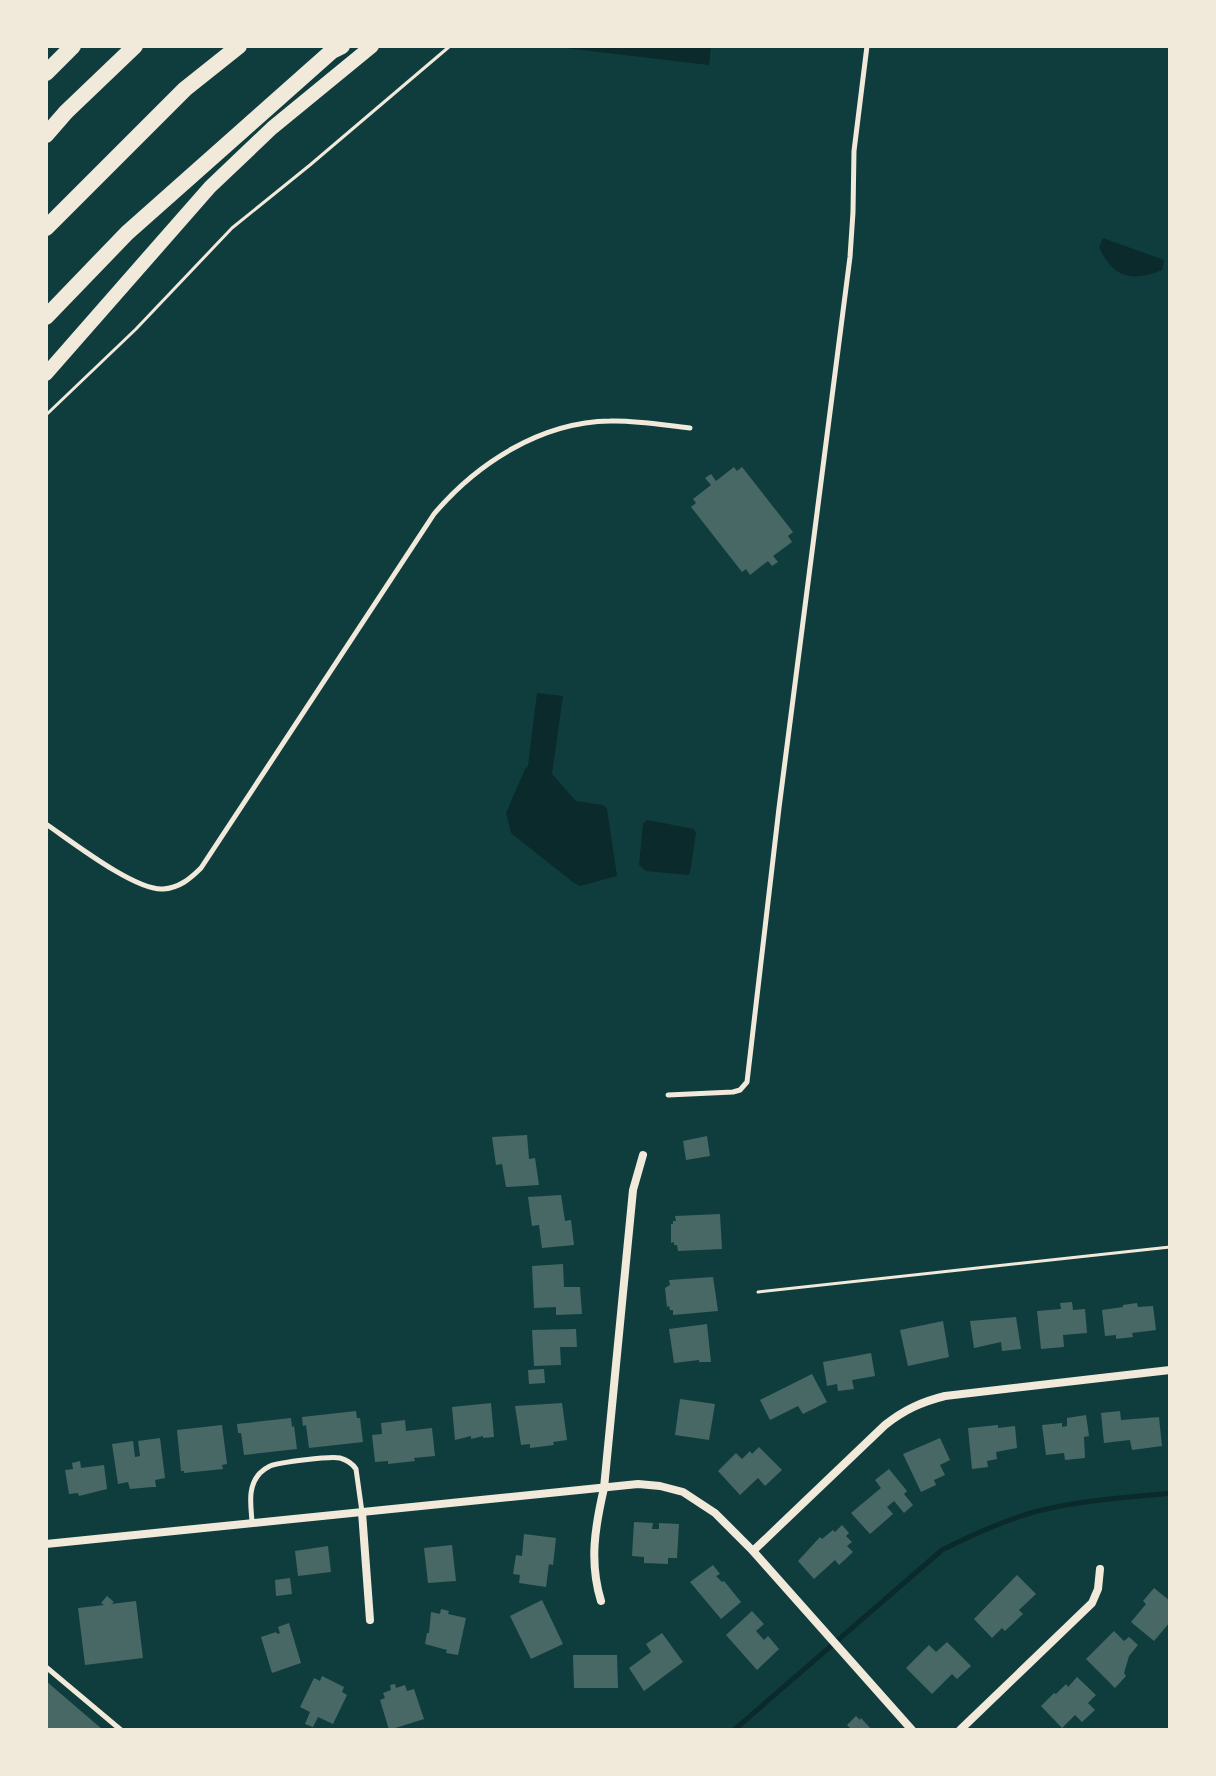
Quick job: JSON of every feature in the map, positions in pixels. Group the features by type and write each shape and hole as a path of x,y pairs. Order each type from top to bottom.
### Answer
{"highway":[{"path":"46,73 73,46"},
{"path":"46,135 135,46"},
{"path":"46,228 185,89 239,46"},
{"path":"46,317 127,233 332,51 342,46"}],"main road":[{"path":"46,374 210,187 272,128 372,46"}],"street":[{"path":"601,1601 593,1565 597,1517 604,1488 633,1190 643,1155"},
{"path":"753,1551 885,1425 921,1402 945,1396 1170,1370"},
{"path":"46,1544 648,1484 683,1492 715,1513 753,1551 912,1730"},
{"path":"362,1512 370,1620"},
{"path":"960,1730 1092,1603 1098,1589 1100,1569"}],"lane":[{"path":"668,1095 733,1092 740,1090 747,1082 780,795 850,257 854,151 867,46"},
{"path":"46,824 144,886 161,889 189,879 201,868 434,514 463,482 516,447 577,425 621,421 690,428"},
{"path":"252,1523 250,1496 261,1471 272,1465 333,1458 343,1459 356,1469 362,1512"},
{"path":"46,1667 121,1730"}],"path":[{"path":"46,415 136,329 232,228 450,46"},
{"path":"758,1292 1170,1247"}],"water":[{"path":"565,46 711,46 709,65"},
{"path":"1103,238 1164,260 1162,270 1141,276 1124,275 1104,257 1099,247"},
{"path":"537,693 563,696 552,774 576,801 603,805 607,809 617,876 580,886 511,833 506,813 528,766"},
{"path":"647,820 694,829 696,833 688,875 646,871 639,865 643,824"}],"building":[{"path":"734,467 737,471 742,467 793,532 788,536 792,542 773,556 778,562 772,566 768,561 750,575 746,569 742,572 691,507 696,503 693,499 711,485 705,478 711,474 716,481"},
{"path":"527,1135 529,1159 535,1158 539,1185 506,1187 502,1164 496,1165 492,1137"},
{"path":"707,1136 710,1156 686,1160 683,1141"},
{"path":"561,1195 565,1221 571,1220 574,1245 542,1248 539,1225 532,1226 528,1197"},
{"path":"720,1214 722,1249 678,1251 677,1245 671,1243 671,1224 676,1221 675,1216"},
{"path":"563,1264 564,1287 580,1287 582,1314 556,1315 556,1307 534,1308 532,1266"},
{"path":"713,1277 718,1311 673,1315 673,1310 667,1307 665,1288 670,1285 669,1280"},
{"path":"1072,1302 1073,1310 1085,1309 1087,1333 1063,1335 1064,1347 1041,1349 1037,1311 1061,1309 1060,1303"},
{"path":"1137,1303 1138,1307 1153,1306 1156,1330 1116,1339 1116,1335 1105,1336 1102,1310"},
{"path":"1016,1317 1021,1349 1002,1351 1001,1342 974,1348 970,1321"},
{"path":"943,1321 949,1357 908,1366 900,1330"},
{"path":"707,1324 711,1362 674,1363 669,1329"},
{"path":"576,1329 577,1347 560,1347 561,1365 534,1366 532,1330"},
{"path":"871,1353 875,1376 852,1380 854,1389 838,1391 837,1384 827,1386 823,1362"},
{"path":"544,1369 545,1383 529,1384 528,1370"},
{"path":"812,1374 827,1402 803,1414 798,1406 770,1420 760,1400"},
{"path":"680,1399 715,1404 709,1440 675,1435"},
{"path":"491,1403 494,1437 471,1439 471,1436 455,1440 452,1407"},
{"path":"562,1403 567,1440 530,1448 530,1444 521,1445 515,1406"},
{"path":"356,1411 363,1442 309,1448 302,1417"},
{"path":"1120,1411 1121,1420 1159,1417 1162,1446 1132,1450 1130,1440 1104,1443 1101,1413"},
{"path":"1086,1415 1089,1436 1084,1437 1085,1458 1065,1460 1064,1453 1046,1455 1042,1425 1062,1423 1062,1427 1067,1426 1067,1418"},
{"path":"291,1418 297,1449 244,1455 237,1424"},
{"path":"405,1420 406,1431 432,1428 435,1456 388,1464 388,1461 375,1462 372,1435 382,1434 381,1423"},
{"path":"222,1425 227,1464 222,1465 223,1469 181,1471 177,1430"},
{"path":"998,1425 998,1428 1015,1426 1017,1448 996,1452 997,1459 987,1461 988,1467 972,1469 968,1428"},
{"path":"160,1438 165,1478 155,1480 156,1487 130,1489 128,1482 118,1484 112,1444 133,1441 135,1457 140,1456 138,1441"},
{"path":"940,1438 950,1460 940,1465 945,1475 934,1480 936,1485 921,1492 903,1454"},
{"path":"759,1447 782,1470 765,1486 758,1478 740,1495 718,1471 736,1453 742,1459"},
{"path":"80,1461 81,1468 104,1465 107,1489 79,1496 78,1493 69,1494 65,1470 73,1469 72,1463"},
{"path":"889,1469 907,1491 904,1494 913,1505 904,1513 894,1501 887,1507 893,1514 870,1534 851,1513 881,1488 875,1480"},
{"path":"634,1522 653,1523 652,1529 659,1529 659,1523 679,1524 677,1558 668,1558 668,1564 644,1563 644,1557 632,1556"},
{"path":"842,1525 849,1533 846,1536 852,1542 847,1546 853,1552 839,1565 835,1560 814,1579 798,1561 820,1537 822,1539 833,1530 835,1532"},
{"path":"524,1534 556,1538 553,1565 549,1564 546,1587 519,1583 520,1575 513,1574 516,1555 522,1556"},
{"path":"452,1545 456,1581 428,1583 424,1548"},
{"path":"328,1546 331,1572 298,1576 295,1551"},
{"path":"713,1565 720,1574 716,1576 741,1602 721,1619 690,1582"},
{"path":"1017,1575 1036,1594 1019,1610 1023,1614 1005,1631 1002,1628 992,1638 974,1619"},
{"path":"290,1578 292,1594 276,1596 275,1580"},
{"path":"1154,1588 1170,1601 1170,1622 1154,1641 1131,1622"},
{"path":"107,1596 114,1602 111,1604 136,1601 143,1658 85,1665 78,1608 104,1605 101,1603"},
{"path":"542,1600 563,1644 531,1659 510,1616"},
{"path":"441,1609 466,1618 458,1655 425,1644 431,1612 440,1614"},
{"path":"752,1611 764,1624 756,1631 764,1640 768,1636 779,1649 757,1670 726,1635"},
{"path":"289,1623 301,1663 272,1673 261,1637 280,1633 278,1627"},
{"path":"1114,1631 1124,1641 1129,1637 1138,1645 1129,1656 1124,1673 1126,1676 1115,1688 1086,1659"},
{"path":"662,1633 683,1662 644,1691 629,1668 651,1652 646,1644"},
{"path":"947,1642 971,1666 957,1679 952,1674 932,1694 906,1668 929,1645 936,1652"},
{"path":"573,1655 617,1655 618,1688 574,1688"},
{"path":"322,1676 344,1687 342,1692 347,1695 333,1724 318,1717 313,1727 305,1724 310,1712 300,1707 314,1678 320,1681"},
{"path":"1077,1677 1096,1695 1088,1703 1095,1710 1082,1722 1075,1715 1062,1728 1041,1706"},
{"path":"46,1681 103,1730 46,1730"},
{"path":"395,1684 396,1688 405,1685 407,1691 414,1689 424,1719 389,1730 380,1700 385,1698 383,1693 391,1690 390,1685"},
{"path":"856,1716 872,1730 852,1730 847,1725"}],"waterway":[{"path":"734,1730 942,1550 1034,1512 1085,1502 1170,1493"}]}
